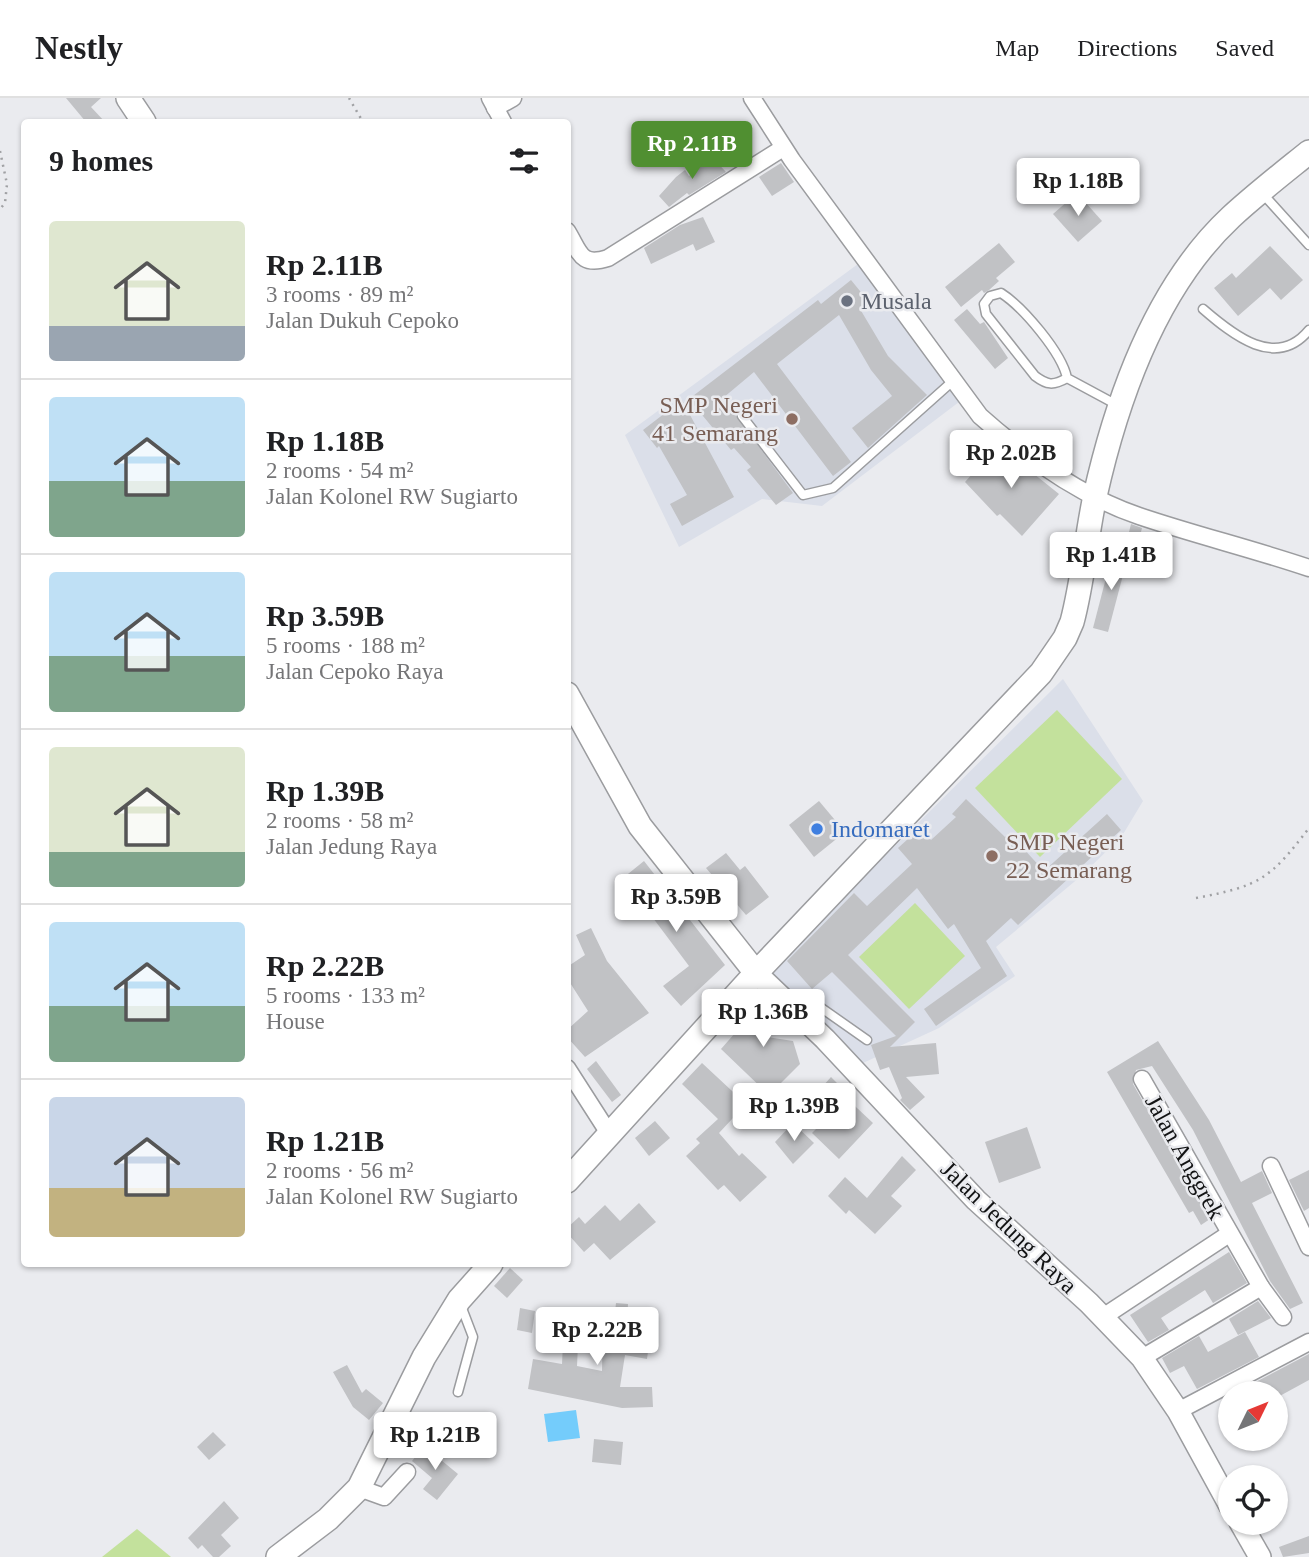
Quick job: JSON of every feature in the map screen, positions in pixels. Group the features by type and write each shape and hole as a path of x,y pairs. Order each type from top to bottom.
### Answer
{"main road":[{"path":"128,98 142,119"},
{"path":"571,1177 756,973 1041,673 1072,622 1095,497 1122,407 1148,335 1168,297 1197,256 1230,218 1309,152"},
{"path":"571,701 640,827 756,973"},
{"path":"278,1557 328,1519 359,1488 424,1357 459,1300 488,1267"}],"street":[{"path":"496,110 513,98"},
{"path":"752,98 783,148 980,416 1010,442 1095,497 1137,516 1243,545 1309,568"},
{"path":"571,238 583,259 590,262 608,258 783,148"},
{"name":"Jalan Jedung Raya","path":"756,973 976,1200 1103,1317 1142,1358 1178,1411 1218,1484"},
{"path":"571,1074 610,1135"},
{"name":"Jalan Anggrek","path":"1142,1079 1229,1234 1283,1317"},
{"path":"1271,1166 1309,1247"},
{"path":"1103,1317 1229,1234"},
{"path":"1142,1358 1261,1287"},
{"path":"1178,1411 1309,1342"},
{"path":"359,1488 384,1497 407,1472"},
{"path":"1247,1535 1260,1557"}],"lane":[{"path":"1261,192 1309,245"},
{"path":"1001,293 1013,301 1064,363 1066,378 1055,385 1044,383 1035,376 986,314 984,304 990,296 1001,293"},
{"path":"1203,309 1227,330 1259,346 1282,349 1298,343 1309,330"},
{"path":"1066,378 1122,407"},
{"path":"741,416 803,495 833,488 954,380"},
{"path":"798,1014 820,1007 867,1040"},
{"path":"458,1392 473,1338 459,1300"}],"path":[{"path":"349,98 361,119"},
{"path":"0,151 7,184 5,203 0,209"},
{"path":"1196,898 1234,891 1261,881 1279,867 1309,828"}],"shaded area":[{"name":"SMP Negeri 41 Semarang","path":"858,264 959,402 822,506 762,499 679,547 625,435"},
{"name":"SMP Negeri 22 Semarang","path":"1063,679 1143,801 1122,836 1080,877 996,947 1015,976 939,1028 863,1063 769,971"}],"green space":[{"path":"1057,710 1122,779 1040,857 975,788"},
{"path":"915,903 965,956 909,1009 859,957"},
{"path":"137,1529 171,1557 102,1557"}],"water":[{"path":"576,1410 580,1438 548,1442 544,1414"}],"building":[{"path":"66,98 101,98 91,107 102,119 84,119"},
{"path":"711,156 726,172 689,195 687,193 669,207 659,196 685,170 689,176"},
{"path":"781,163 794,182 772,196 759,177"},
{"path":"1077,193 1102,221 1078,242 1053,214"},
{"path":"703,217 715,242 696,251 693,244 651,264 644,248 680,225"},
{"path":"999,243 1015,262 996,278 999,281 989,290 984,293 982,290 961,307 945,287"},
{"path":"1270,246 1303,280 1281,300 1270,288 1238,316 1214,288 1232,273 1236,278"},
{"path":"851,280 869,302 860,309 888,356 927,395 868,448 852,428 892,396 871,370 839,315 777,364 851,462 833,476 754,372 723,398 793,493 776,505 747,470 751,467 734,448 731,450 689,399 818,300 821,304"},
{"path":"967,309 980,324 984,322 1008,358 995,369 954,320"},
{"path":"682,400 734,497 682,526 670,504 687,495 659,446 657,448 643,430"},
{"path":"998,445 1059,494 1022,536 1000,514 997,516 965,482"},
{"path":"1131,524 1142,528 1135,555 1124,552"},
{"path":"1113,551 1128,556 1108,632 1093,628"},
{"path":"966,799 1005,837 1009,833 1044,871 1107,814 1121,830 1018,925 1011,918 986,941 1007,976 936,1026 924,1009 981,968 954,924 948,929 917,888 848,955 915,1022 890,1047 936,1043 939,1074 906,1077 925,1097 910,1110 900,1100 902,1098 889,1067 880,1070 871,1045 896,1036 832,972 812,989 787,961 854,893 867,906 912,864 898,848 920,828 931,840 956,817 952,814"},
{"name":"Indomaret","path":"819,801 845,832 814,857 789,825"},
{"path":"726,853 740,870 745,866 769,897 746,915 706,868"},
{"path":"644,861 725,965 681,1006 663,986 689,966 623,878"},
{"path":"591,928 607,961 649,1013 585,1057 571,1041 571,1026 588,1011 571,984 571,964 585,955 576,935"},
{"path":"765,999 784,1018 767,1037 793,1041 800,1064 769,1095 721,1049"},
{"path":"1158,1041 1209,1120 1241,1182 1262,1171 1272,1193 1252,1203 1303,1303 1290,1309 1270,1281 1193,1130 1152,1066 1136,1070 1133,1084 1210,1219 1201,1225 1193,1211 1189,1213 1107,1072"},
{"path":"596,1061 621,1095 612,1102 587,1069"},
{"path":"702,1063 746,1104 719,1133 739,1156 742,1153 767,1177 740,1202 724,1185 718,1190 686,1156 700,1143 696,1139 718,1119 682,1084"},
{"path":"831,1077 844,1090 841,1093 873,1123 839,1159 812,1133 831,1114 813,1097"},
{"path":"655,1121 670,1138 649,1156 635,1138"},
{"path":"793,1123 814,1143 793,1164 775,1142"},
{"path":"1027,1127 1041,1168 999,1183 985,1142"},
{"path":"902,1156 916,1170 891,1196 902,1206 875,1234 849,1210 846,1214 828,1196 845,1177 867,1198"},
{"path":"1309,1170 1309,1208 1304,1211 1289,1180"},
{"path":"639,1203 656,1222 610,1260 594,1243 584,1252 571,1237 571,1224 579,1217 585,1224 605,1205 620,1221"},
{"path":"1229,1252 1247,1283 1213,1303 1205,1290 1161,1318 1169,1330 1148,1342 1130,1315"},
{"path":"510,1268 523,1280 507,1298 494,1286"},
{"path":"1258,1301 1271,1318 1238,1335 1229,1319"},
{"path":"616,1303 628,1304 627,1326 651,1330 647,1359 625,1355 620,1387 652,1387 653,1407 622,1408 528,1389 533,1359 562,1364 564,1323 579,1324 577,1366 602,1371 603,1321 614,1321"},
{"path":"520,1308 535,1311 532,1333 517,1330"},
{"path":"1245,1332 1259,1357 1197,1389 1184,1366 1170,1373 1162,1358 1199,1336 1208,1352"},
{"path":"1309,1354 1309,1380 1288,1391 1288,1381 1258,1381"},
{"path":"347,1365 362,1393 366,1389 383,1403 369,1420 353,1407 333,1372"},
{"path":"213,1432 226,1445 209,1460 197,1447"},
{"path":"594,1439 623,1442 621,1465 592,1462"},
{"path":"424,1446 458,1474 437,1500 423,1489 432,1478 412,1461"},
{"path":"224,1501 239,1518 221,1535 231,1546 219,1557 213,1557 202,1545 198,1549 188,1538"},
{"path":"1309,1536 1309,1553 1283,1557 1279,1547"}],"place":[{"name":"Musala","path":"847,301"},
{"name":"SMP Negeri 41 Semarang","path":"792,419"},
{"name":"Indomaret","path":"817,829"},
{"name":"SMP Negeri 22 Semarang","path":"992,856"}]}
